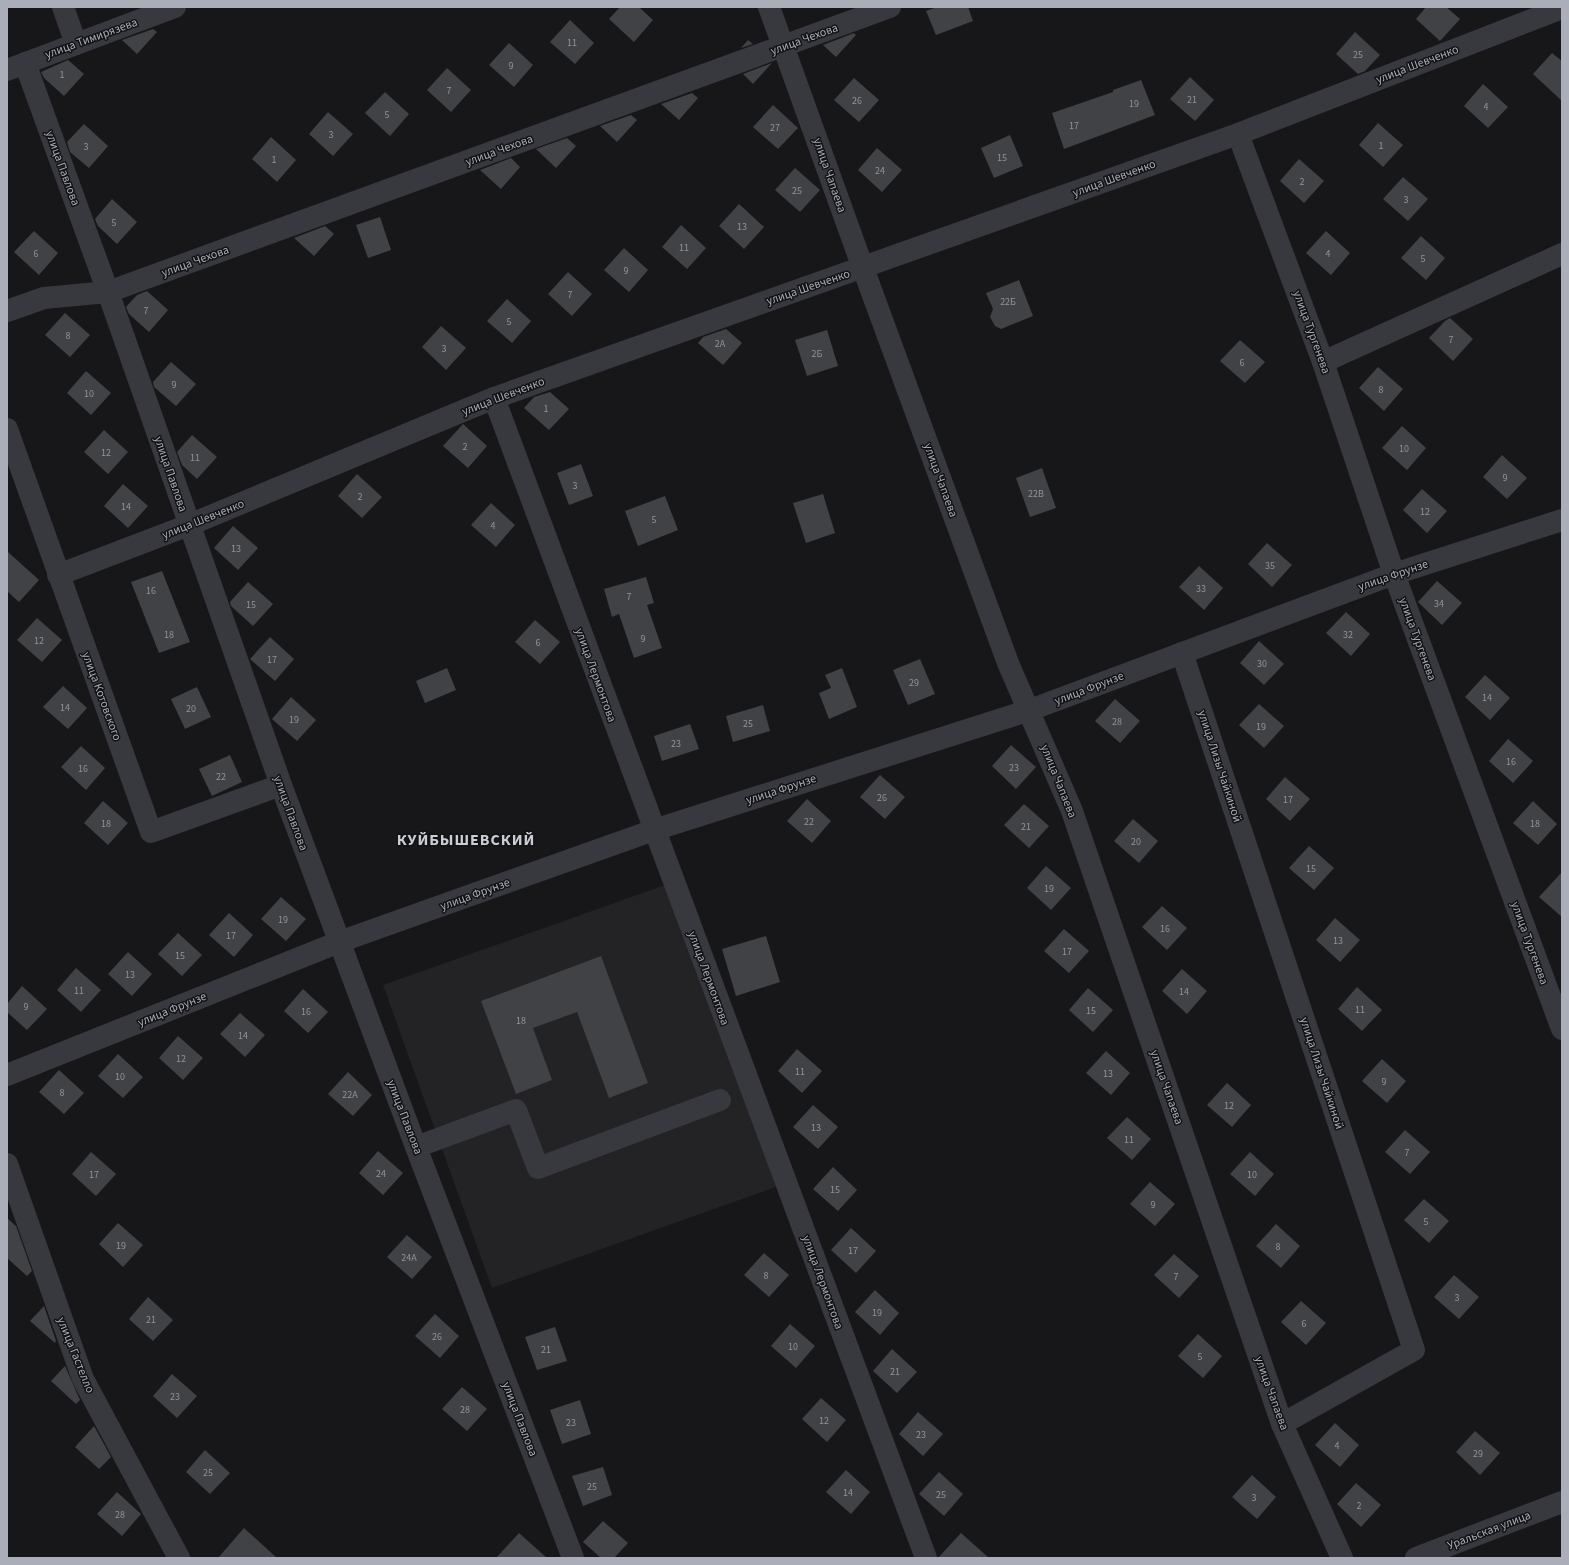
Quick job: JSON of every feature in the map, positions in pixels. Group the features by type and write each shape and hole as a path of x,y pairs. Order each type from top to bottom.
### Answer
{"street":[{"path":"63,7 76,44"},
{"name":"улица Тимирязева","path":"16,66 175,7"},
{"name":"улица Чапаева","path":"769,7 1005,656 1030,710 1072,811 1282,1424 1342,1558"},
{"name":"улица Чехова","path":"108,292 890,7"},
{"name":"улица Шевченко","path":"58,575 189,525 494,398 1238,134 1562,8"},
{"name":"улица Павлова","path":"16,66 108,292 281,785 416,1147 573,1558"},
{"name":"улица Тургенева","path":"1238,134 1323,362 1394,574 1562,1029"},
{"path":"1323,362 1562,254"},
{"path":"7,311 44,298 108,292"},
{"name":"улица Лермонтова","path":"494,398 926,1558"},
{"name":"улица Котовского","path":"7,429 151,832 281,785"},
{"name":"улица Фрунзе","path":"7,1075 339,942 654,830 1030,710 1394,574 1562,520"},
{"name":"улица Лизы Чайкиной","path":"1182,653 1414,1350 1282,1424"},
{"path":"416,1147 516,1110 538,1168 720,1100"},
{"name":"улица Гастелло","path":"7,1164 83,1379 179,1558"},
{"name":"Уральская улица","path":"1416,1558 1562,1502"}],"shaded area":[{"path":"668,884 776,1187 492,1288 383,985"}],"building":[{"path":"620,7 639,7 653,20 634,42 609,19"},
{"path":"937,7 968,7 973,21 936,35 926,11"},
{"path":"1426,7 1446,7 1460,19 1440,41 1416,19"},
{"path":"570,20 594,43 575,64 550,42"},
{"path":"153,29 157,32 137,54 122,40"},
{"path":"1355,32 1380,55 1365,71 1358,74 1336,54"},
{"path":"854,33 856,35 836,57 823,45"},
{"path":"748,40 753,44 741,48"},
{"path":"509,43 533,65 514,87 489,65"},
{"path":"1552,53 1562,61 1562,101 1533,74"},
{"path":"68,60 84,74 64,96 44,78 41,72"},
{"path":"772,63 753,84 743,74"},
{"path":"447,68 471,90 451,112 427,90"},
{"path":"1190,77 1214,100 1195,121 1170,99"},
{"path":"854,78 879,100 859,122 834,100"},
{"path":"1141,80 1155,115 1064,149 1052,113 1113,92 1113,90"},
{"path":"1483,84 1508,107 1488,128 1464,106"},
{"path":"385,92 409,114 390,136 365,113"},
{"path":"692,93 698,98 679,120 661,104"},
{"path":"773,105 798,128 778,149 753,127"},
{"path":"328,112 353,134 333,156 309,134"},
{"path":"631,115 637,120 617,142 600,126"},
{"path":"1378,123 1403,145 1383,167 1359,145"},
{"path":"84,124 108,146 89,168 70,152 67,142"},
{"path":"1010,135 1023,166 994,178 981,148"},
{"path":"271,137 296,160 277,182 252,159"},
{"path":"567,138 576,146 556,168 536,149"},
{"path":"877,148 902,170 882,192 858,170"},
{"path":"511,158 520,167 501,189 480,170"},
{"path":"1299,159 1324,181 1304,203 1280,181"},
{"path":"795,168 820,190 800,212 775,190"},
{"path":"1403,177 1428,199 1408,221 1383,199"},
{"path":"112,199 137,222 117,244 98,226 95,219"},
{"path":"739,204 764,227 744,249 719,226"},
{"path":"380,217 391,250 368,258 356,225"},
{"path":"681,225 706,248 687,269 662,247"},
{"path":"325,226 334,234 314,256 294,238"},
{"path":"34,231 58,253 39,275 14,252"},
{"path":"1326,231 1350,253 1331,275 1306,253"},
{"path":"1421,236 1445,258 1426,280 1401,258"},
{"path":"624,248 648,270 629,292 604,270"},
{"path":"568,272 592,294 572,316 548,294"},
{"path":"1019,280 1033,316 1001,329 995,326 990,317 993,309 986,293"},
{"path":"147,291 168,310 149,332 129,314 126,307 137,295"},
{"path":"507,299 531,321 512,343 487,321"},
{"path":"65,313 90,335 70,357 45,335"},
{"path":"1450,318 1473,339 1453,361 1429,338 1445,321"},
{"path":"441,326 466,348 446,370 422,347"},
{"path":"726,329 742,343 723,365 698,343 703,337"},
{"path":"827,330 838,366 807,376 795,340"},
{"path":"1240,340 1265,362 1245,383 1220,361"},
{"path":"171,362 196,384 176,406 154,387 153,382"},
{"path":"1378,367 1403,389 1384,411 1359,388"},
{"path":"86,371 111,393 91,415 67,393"},
{"path":"550,392 569,409 549,430 524,408 534,397"},
{"path":"463,424 487,446 468,468 443,446"},
{"path":"1402,426 1426,448 1407,470 1382,448"},
{"path":"104,430 128,452 108,474 84,452"},
{"path":"192,435 217,457 197,479 182,465 177,452"},
{"path":"1502,455 1527,478 1507,499 1483,477"},
{"path":"581,464 593,496 569,505 557,473"},
{"path":"1042,468 1056,508 1030,517 1016,478"},
{"path":"357,474 382,497 362,518 338,496"},
{"path":"123,484 148,506 128,528 104,506"},
{"path":"1422,489 1447,511 1427,533 1403,510"},
{"path":"823,494 835,533 806,543 793,503"},
{"path":"665,496 678,530 638,546 625,511"},
{"path":"491,503 515,525 496,547 471,525"},
{"path":"233,526 258,548 238,570 214,548"},
{"path":"1267,543 1292,565 1272,587 1248,564"},
{"path":"7,551 39,580 19,602 7,591"},
{"path":"1199,566 1223,588 1204,610 1179,587"},
{"path":"162,571 190,642 159,653 131,582"},
{"path":"646,577 654,603 647,605 662,648 634,658 619,614 612,617 604,589"},
{"path":"1437,581 1462,603 1442,625 1418,602"},
{"path":"248,582 273,604 253,626 231,606 230,602"},
{"path":"1346,612 1370,634 1351,656 1326,633"},
{"path":"37,618 62,640 42,662 17,640"},
{"path":"535,620 560,642 540,664 515,642"},
{"path":"270,637 294,659 275,681 250,659"},
{"path":"1259,641 1284,664 1264,685 1240,663"},
{"path":"920,659 935,694 908,705 893,670"},
{"path":"447,668 456,690 425,703 416,681"},
{"path":"842,668 857,707 829,719 819,693 831,688 825,675"},
{"path":"1485,675 1510,698 1490,720 1465,697"},
{"path":"63,686 87,708 68,729 43,707"},
{"path":"197,687 211,717 185,729 171,699"},
{"path":"291,697 316,720 297,741 272,719"},
{"path":"1115,699 1140,721 1120,743 1095,721"},
{"path":"1259,704 1284,726 1264,748 1239,725"},
{"path":"763,705 770,731 733,742 726,716"},
{"path":"690,724 699,749 662,761 654,736"},
{"path":"1508,739 1533,761 1513,783 1489,761"},
{"path":"1011,745 1036,767 1016,789 992,766"},
{"path":"81,746 105,768 86,790 61,767"},
{"path":"230,755 242,782 212,796 199,769"},
{"path":"880,775 905,797 885,819 860,797"},
{"path":"1285,777 1310,799 1290,821 1266,799"},
{"path":"807,799 831,821 812,843 787,821"},
{"path":"103,801 128,823 108,845 84,823"},
{"path":"1533,801 1557,824 1538,845 1513,823"},
{"path":"1024,804 1049,826 1029,848 1004,825"},
{"path":"1133,819 1158,841 1139,863 1114,841"},
{"path":"1309,846 1334,868 1314,890 1289,868"},
{"path":"1046,866 1071,888 1051,910 1027,888"},
{"path":"1562,872 1562,917 1539,897"},
{"path":"281,897 306,919 286,941 261,919"},
{"path":"1162,906 1187,928 1167,950 1142,927"},
{"path":"229,913 253,935 234,957 209,935"},
{"path":"1335,918 1360,940 1340,962 1316,940"},
{"path":"1064,929 1089,951 1069,973 1044,951"},
{"path":"178,933 202,955 182,976 158,954"},
{"path":"766,936 780,982 736,996 722,949"},
{"path":"128,952 152,974 132,996 108,974"},
{"path":"601,956 648,1083 609,1098 577,1012 533,1028 552,1080 516,1094 481,1001"},
{"path":"76,968 101,990 81,1012 57,990"},
{"path":"1182,969 1207,991 1187,1014 1162,991"},
{"path":"22,986 47,1009 27,1030 7,1012 7,1004"},
{"path":"1357,987 1382,1010 1362,1031 1338,1009"},
{"path":"1088,988 1113,1010 1093,1032 1069,1010"},
{"path":"303,989 328,1012 308,1033 284,1011"},
{"path":"240,1013 265,1035 245,1057 220,1034"},
{"path":"178,1036 203,1058 183,1080 159,1058"},
{"path":"797,1049 822,1071 802,1093 778,1071"},
{"path":"1106,1051 1130,1073 1111,1095 1086,1073"},
{"path":"118,1054 143,1077 123,1098 98,1076"},
{"path":"1382,1059 1406,1081 1387,1103 1362,1081"},
{"path":"59,1070 84,1093 64,1114 39,1092"},
{"path":"348,1072 372,1095 353,1116 328,1094"},
{"path":"1227,1083 1251,1105 1232,1127 1207,1105"},
{"path":"813,1105 838,1127 818,1149 793,1127"},
{"path":"1127,1117 1151,1139 1132,1160 1107,1138"},
{"path":"1405,1130 1430,1152 1410,1174 1385,1152"},
{"path":"378,1151 403,1173 383,1195 359,1173"},
{"path":"91,1152 116,1174 96,1196 72,1174"},
{"path":"1250,1152 1274,1174 1255,1196 1230,1174"},
{"path":"833,1167 857,1190 838,1211 813,1189"},
{"path":"1150,1182 1175,1204 1155,1226 1130,1204"},
{"path":"1424,1199 1449,1221 1429,1243 1404,1220"},
{"path":"7,1218 16,1226 32,1271 27,1276 7,1258"},
{"path":"118,1223 143,1245 123,1267 99,1244"},
{"path":"1276,1224 1300,1246 1281,1268 1256,1246"},
{"path":"851,1228 876,1251 856,1273 831,1250"},
{"path":"407,1235 432,1257 412,1279 387,1257"},
{"path":"764,1253 789,1275 769,1297 744,1275"},
{"path":"1174,1254 1199,1276 1179,1298 1154,1275"},
{"path":"1454,1275 1479,1297 1459,1319 1434,1297"},
{"path":"875,1290 899,1313 880,1335 855,1312"},
{"path":"148,1297 173,1320 153,1341 129,1319"},
{"path":"1301,1301 1326,1323 1306,1345 1281,1322"},
{"path":"44,1306 56,1341 55,1343 30,1321"},
{"path":"435,1314 459,1336 440,1358 415,1336"},
{"path":"790,1324 815,1346 796,1368 771,1346"},
{"path":"555,1327 567,1361 537,1370 525,1337"},
{"path":"1198,1334 1222,1356 1203,1378 1178,1356"},
{"path":"892,1349 917,1372 897,1393 873,1371"},
{"path":"65,1366 80,1400 76,1404 51,1381"},
{"path":"172,1374 197,1396 177,1418 153,1396"},
{"path":"462,1387 487,1409 467,1431 442,1409"},
{"path":"821,1398 846,1420 827,1442 802,1419"},
{"path":"580,1400 591,1434 562,1444 550,1410"},
{"path":"918,1412 943,1434 923,1456 899,1434"},
{"path":"1335,1423 1359,1445 1340,1467 1315,1445"},
{"path":"94,1426 111,1457 99,1469 75,1447"},
{"path":"1475,1431 1500,1453 1480,1475 1456,1452"},
{"path":"205,1450 230,1473 210,1494 186,1472"},
{"path":"603,1467 612,1495 583,1506 572,1476"},
{"path":"846,1470 870,1492 851,1514 826,1492"},
{"path":"939,1472 963,1494 944,1516 919,1494"},
{"path":"1252,1475 1276,1497 1257,1519 1232,1497"},
{"path":"1356,1483 1381,1505 1361,1527 1337,1504"},
{"path":"117,1492 141,1514 122,1536 97,1514"},
{"path":"603,1521 628,1543 614,1558 601,1558 583,1542"},
{"path":"244,1528 277,1558 218,1558"},
{"path":"519,1533 547,1558 496,1558"},
{"path":"961,1533 989,1558 938,1558"}],"district":[{"name":"КУЙБЫШЕВСКИЙ","path":"466,839"}]}
